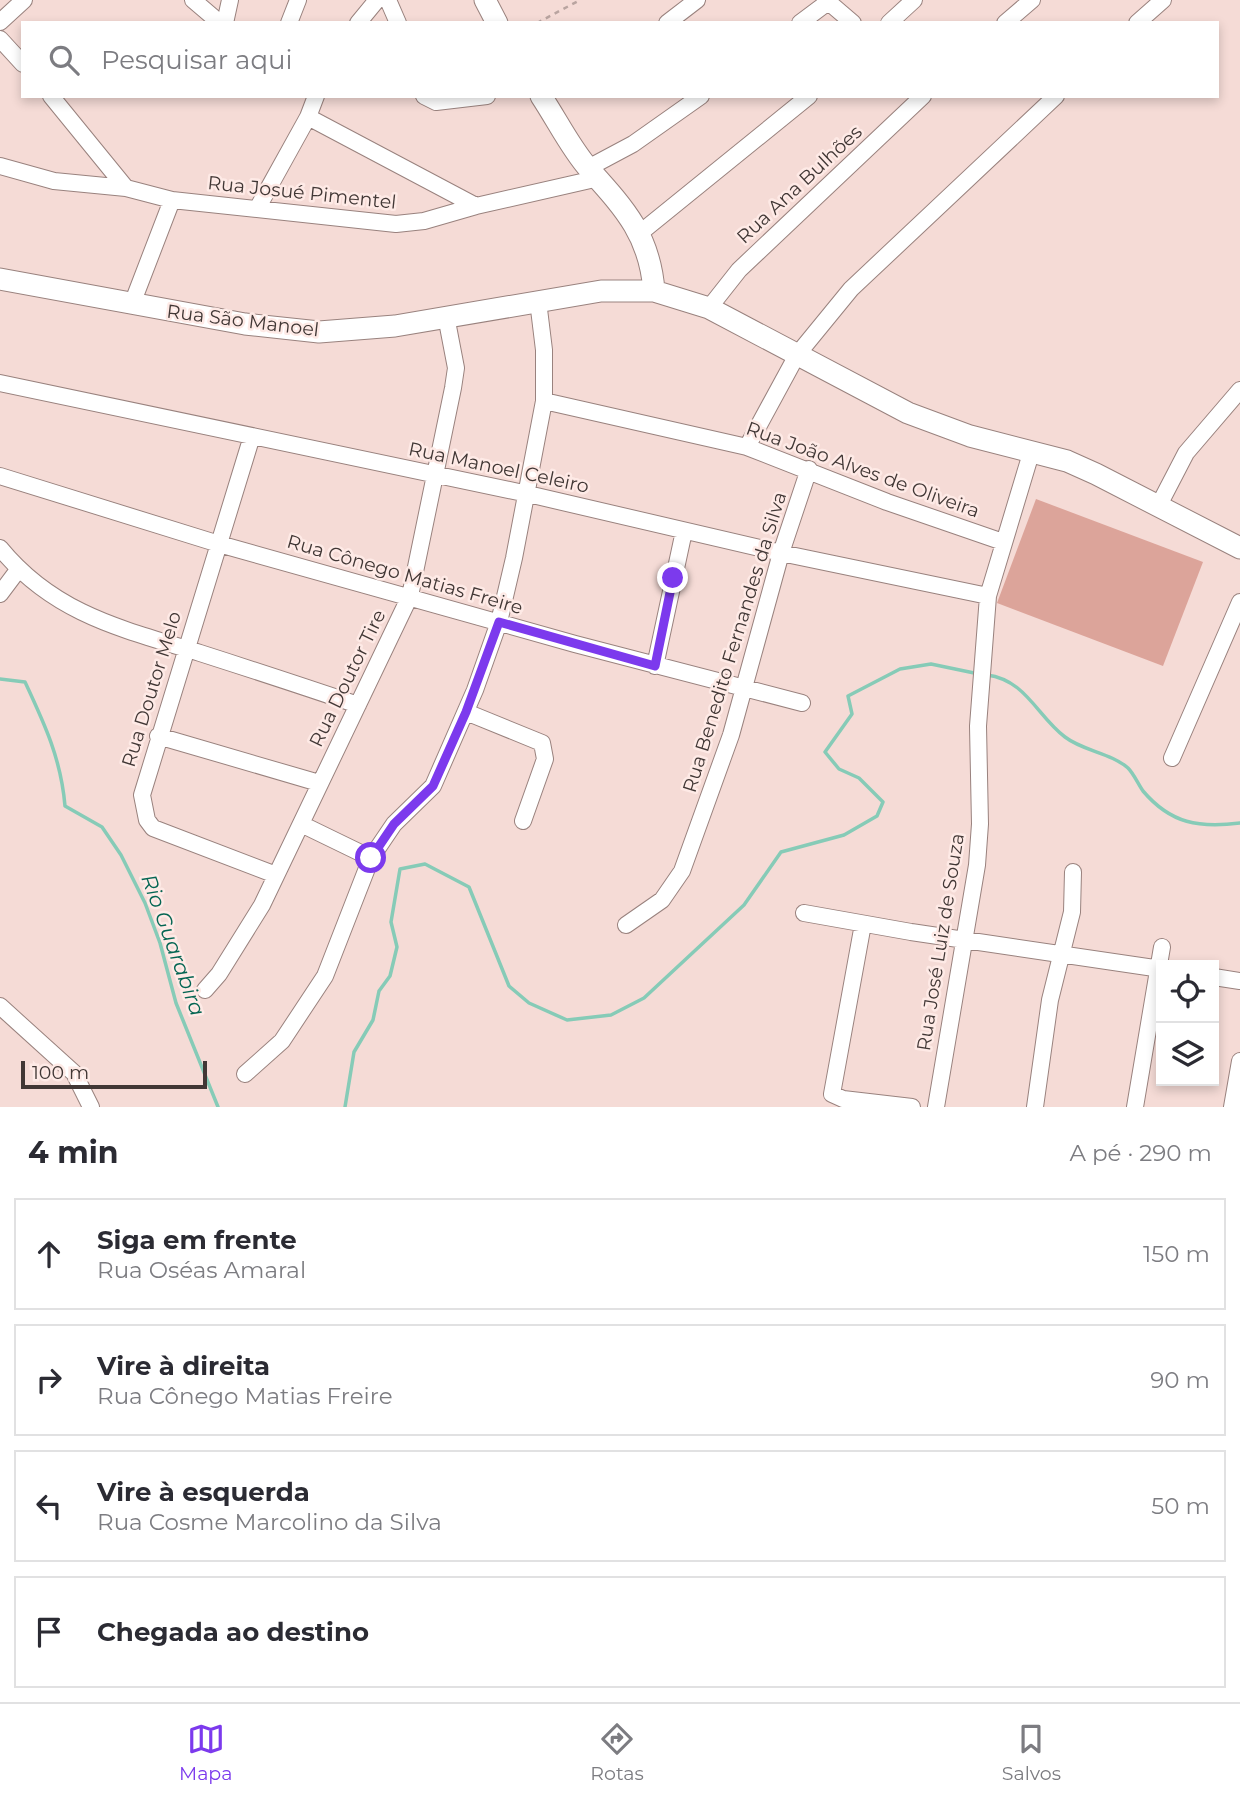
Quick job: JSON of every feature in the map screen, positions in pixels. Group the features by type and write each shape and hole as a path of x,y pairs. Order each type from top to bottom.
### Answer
{"main road":[{"path":"485,0 496,21"},
{"path":"545,98 594,173 640,233 649,253 654,291"},
{"name":"Rua São Manoel","path":"0,279 245,324 319,332 395,326 601,291 654,291 709,308 917,417 970,436 1032,450 1096,474 1238,544"}],"street":[{"path":"0,22 24,0"},
{"path":"192,0 220,21"},
{"path":"224,21 230,0"},
{"path":"290,21 298,0"},
{"path":"360,21 377,0"},
{"path":"388,0 397,21"},
{"path":"670,21 697,0"},
{"path":"890,21 914,0"},
{"path":"1007,21 1032,0"},
{"path":"1139,21 1163,0"},
{"path":"802,21 827,1 851,21"},
{"path":"0,39 21,62"},
{"path":"53,98 126,188"},
{"path":"257,209 309,117 315,98"},
{"path":"428,98 436,102 469,98"},
{"name":"Rua Josué Pimentel","path":"0,166 54,181 126,188 172,200 396,224 424,221 594,173 699,98"},
{"path":"640,233 715,176 807,98"},
{"name":"Rua Ana Bulhões","path":"709,308 739,270 921,98"},
{"path":"747,447 797,355 851,289 1054,98"},
{"path":"309,117 476,206"},
{"path":"132,304 172,200"},
{"path":"245,1074 282,1041 325,976 371,858 394,824 433,786 466,712 499,622 528,494 544,401 544,350 538,302"},
{"name":"Rua Doutor Tire","path":"205,990 241,942 276,876 410,596 438,475 456,368 446,316"},
{"name":"Rua Manoel Celeiro","path":"0,383 528,494 781,554 988,596"},
{"path":"1159,505 1186,453 1240,390"},
{"name":"Rua João Alves de Oliveira","path":"544,401 747,447 809,469 900,507 1003,542"},
{"name":"Rua Doutor Melo","path":"252,436 142,795 147,820 153,828 276,876"},
{"name":"Rua José Luiz de Souza","path":"936,1107 953,999 966,940 980,824 980,689 988,596 1032,450"},
{"name":"Rua Benedito Fernandes da Silva","path":"626,925 662,900 682,871 718,775 781,554 809,469"},
{"name":"Rua Cônego Matias Freire","path":"0,476 219,544 655,666 802,704"},
{"path":"655,666 684,531"},
{"path":"0,548 18,570 83,614 358,705"},
{"path":"0,594 18,570"},
{"path":"1172,758 1240,602"},
{"path":"466,712 542,743 545,759 523,821"},
{"path":"158,736 319,783"},
{"path":"301,824 371,858"},
{"path":"1035,1107 1050,1000 1072,912 1073,872"},
{"path":"804,913 1156,968"},
{"path":"863,924 832,1094 843,1099 912,1107"},
{"path":"1161,960 1162,947"},
{"path":"1219,978 1240,981"},
{"path":"1135,1107 1156,991"},
{"path":"0,1006 74,1073 91,1107"},
{"path":"1233,1107 1240,1061"}],"path":[{"path":"541,21 580,0"}],"shaded area":[{"path":"1036,499 1203,562 1163,666 997,603"}],"waterway":[{"name":"Rio Guarabira","path":"345,1107 354,1052 373,1020 379,991 390,976 397,947 391,922 400,869 425,864 469,887 509,986 529,1003 567,1020 611,1015 644,998 744,905 781,852 844,835 877,816 883,802 859,778 839,769 825,752 852,714 848,696 900,669 931,664 979,674"},
{"name":"Rio Guarabira","path":"987,675 1000,678 1021,691 1055,729 1072,742 1114,759 1128,768 1143,791 1164,811 1199,824 1240,823"},
{"name":"Rio Guarabira","path":"0,679 25,682 56,757 65,806 102,827 121,855 145,903 160,943 176,1003 218,1107"}],"route":[{"path":"371,858 394,824 433,786 475,690 499,622 655,666 673,578"}]}
